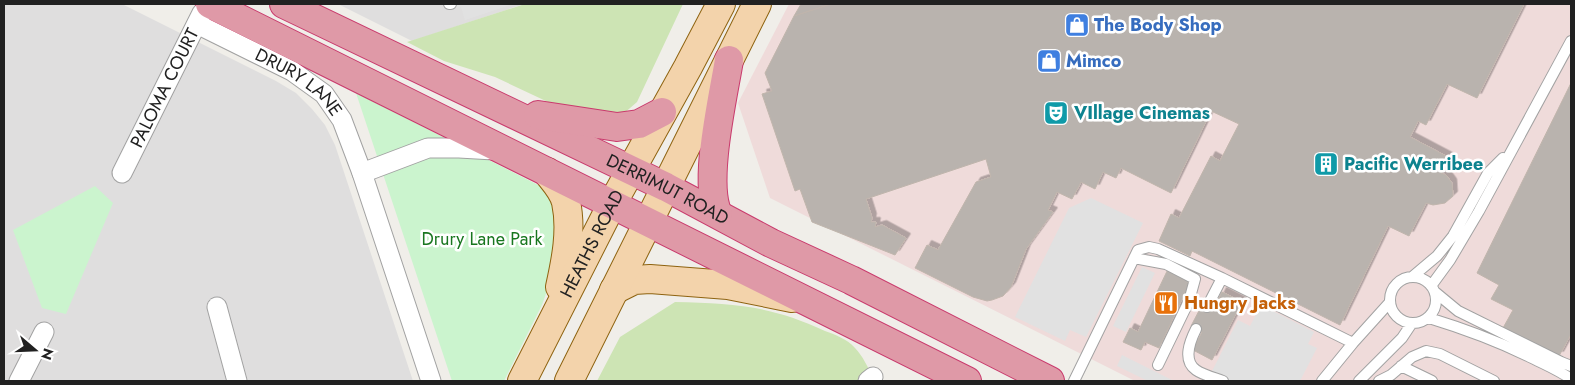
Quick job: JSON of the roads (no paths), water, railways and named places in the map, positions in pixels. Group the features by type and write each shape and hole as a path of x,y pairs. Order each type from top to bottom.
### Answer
{"highway":[{"name":"DERRIMUT ROAD","path":"284,4 632,170 771,243 851,280 1050,381"},
{"name":"DERRIMUT ROAD","path":"204,14 505,151 808,302 935,372 967,381"},
{"path":"718,214 714,205 712,186 715,150 729,60"},
{"path":"511,112 617,127 639,124 662,112"}],"main road":[{"name":"HEATHS ROAD","path":"522,381 612,204 722,4"},
{"path":"569,381 757,4"},
{"path":"547,172 566,201 568,228 566,261 553,321"},
{"path":"614,290 634,280 650,279 728,285 808,302"}],"street":[{"name":"PALOMA COURT","path":"122,172 204,14 206,4"},
{"name":"DRURY LANE","path":"204,14 324,94 342,120 362,173 430,381"},
{"path":"362,173 428,148 505,151"},
{"path":"217,307 237,381"},
{"path":"18,381 44,332"}],"lane":[{"path":"1511,150 1488,173 1453,236 1438,256 1412,277 1398,282 1393,288 1390,302 1392,309 1400,319 1412,324 1429,318 1436,306 1433,289 1479,211 1571,41"},
{"path":"1074,381 1138,250 1149,247 1158,249 1222,278 1353,343"},
{"path":"1134,258 1166,264 1195,279 1189,301 1158,365"},
{"path":"1412,277 1422,279 1458,311 1571,366"},
{"path":"1207,307 1222,278"},
{"path":"1322,381 1390,302"},
{"path":"1429,318 1469,330 1502,343 1571,379"},
{"path":"1359,381 1402,338 1412,324"},
{"path":"1196,329 1189,343 1189,362 1196,370 1223,381"},
{"path":"1379,381 1391,375 1412,357 1426,351 1440,354 1494,381"},
{"path":"1401,366 1432,381"}],"place":[{"name":"The Body Shop","path":"1077,25"},
{"name":"Mimco","path":"1049,61"},
{"name":"VIllage Cinemas","path":"1056,113"},
{"name":"Pacific Werribee","path":"1326,164"},
{"name":"Hungry Jacks","path":"1166,303"}],"park label":[{"name":"Drury Lane Park","path":"482,239"}]}
